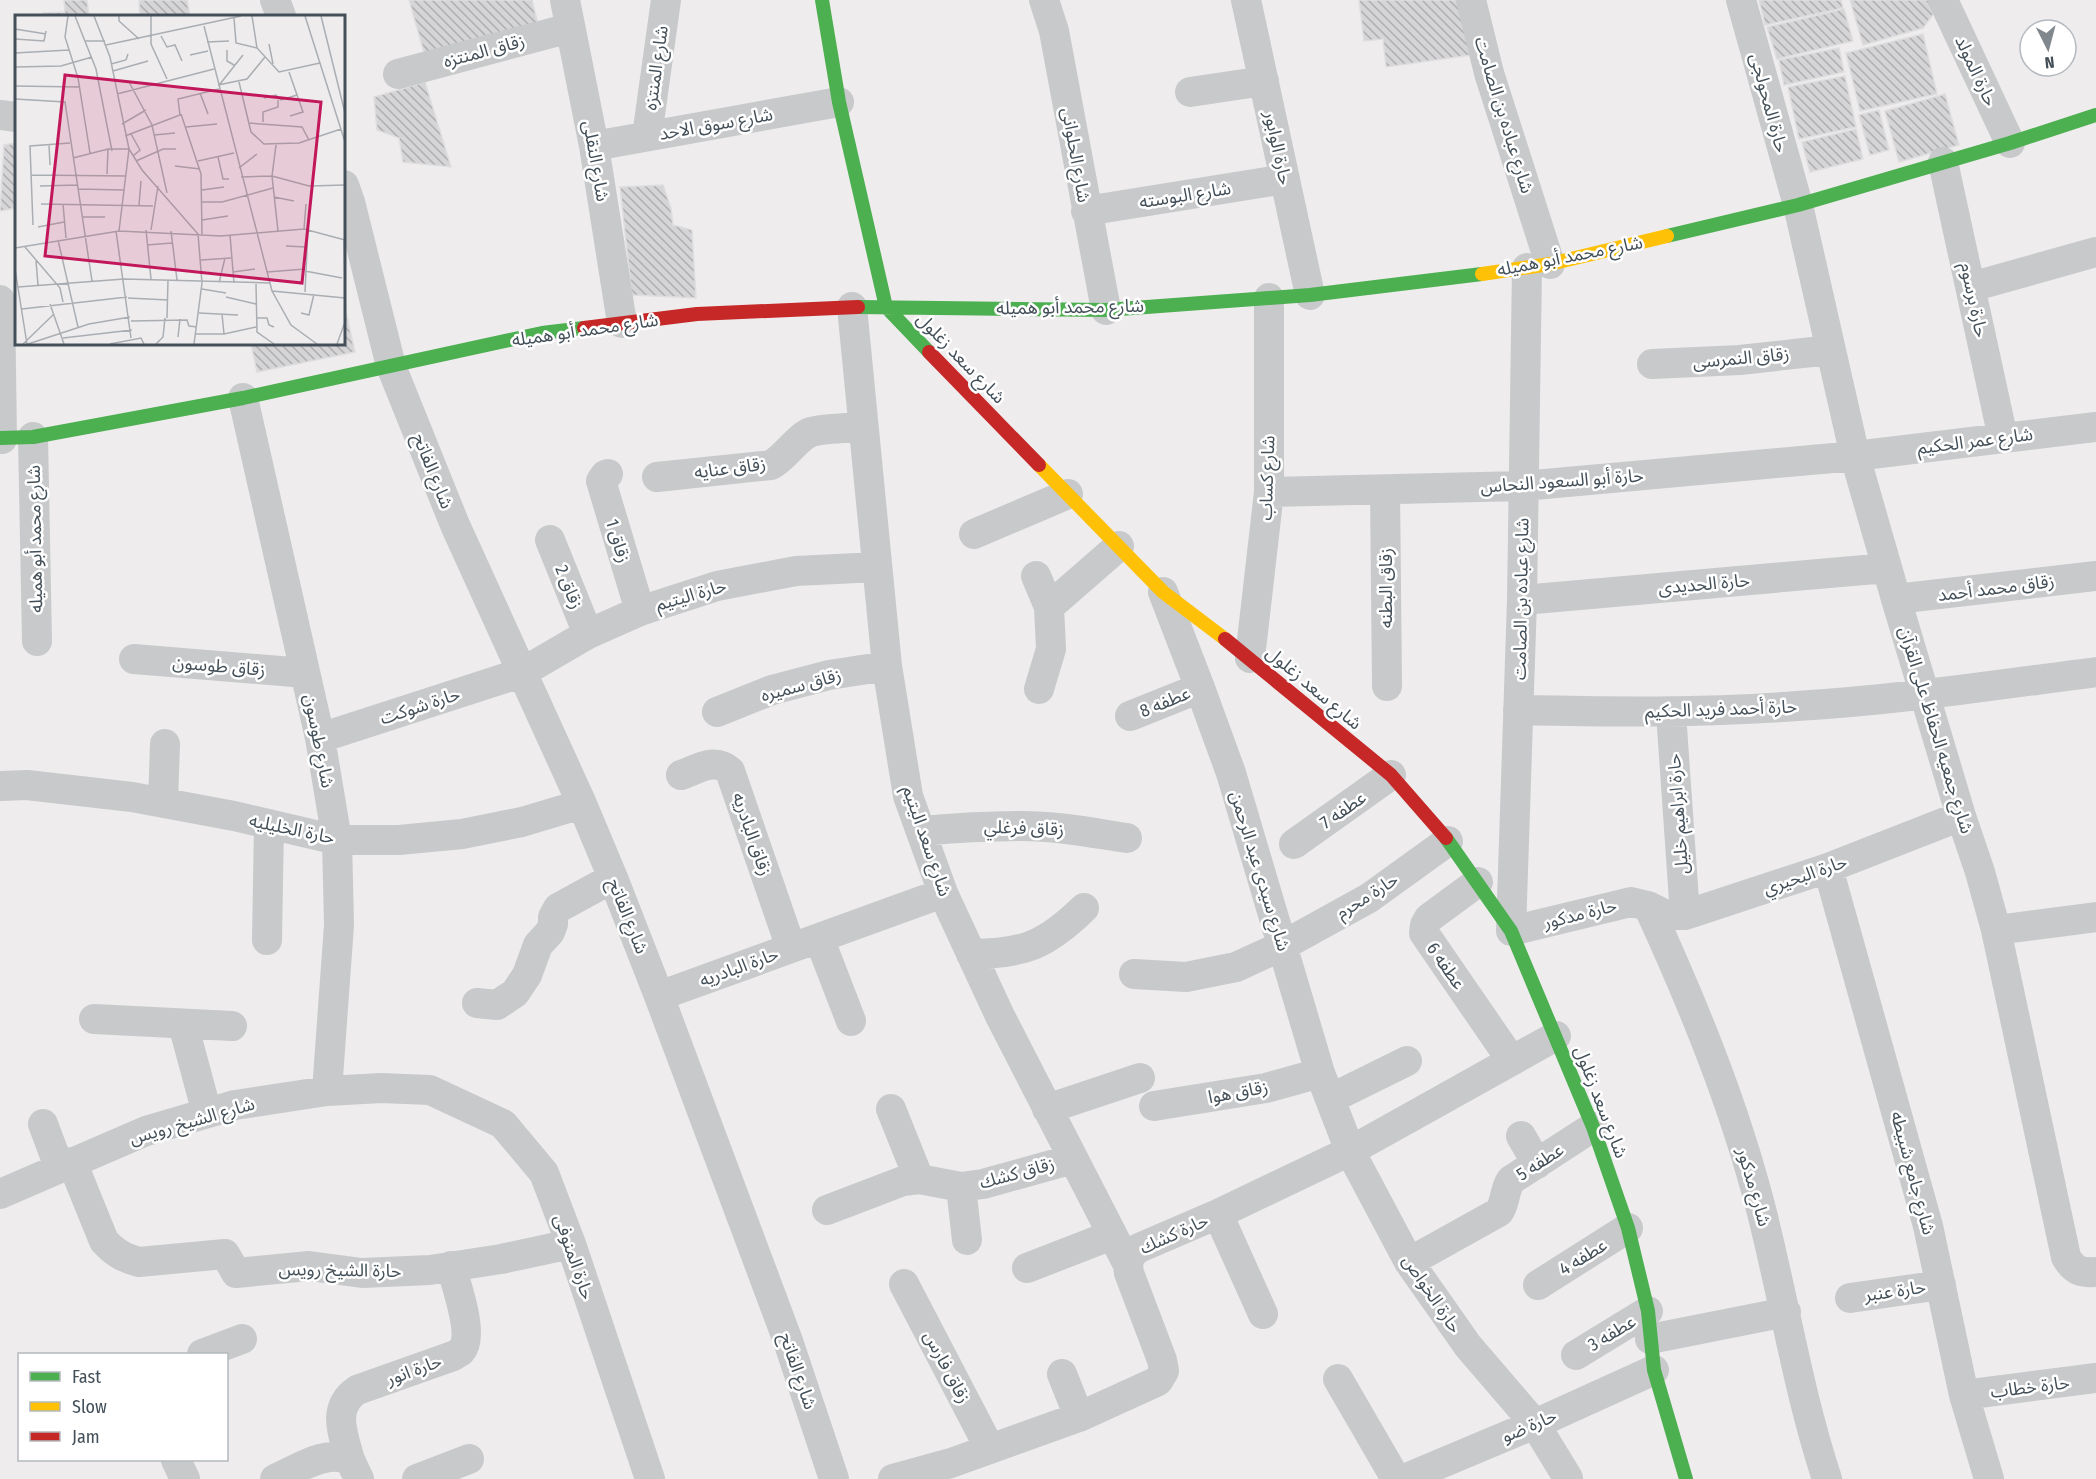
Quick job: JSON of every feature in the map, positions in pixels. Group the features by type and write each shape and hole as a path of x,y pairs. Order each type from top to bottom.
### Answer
{"street":[{"path":"275,0 280,15"},
{"name":"شارع المنتزه","path":"647,136 666,0"},
{"path":"822,0 839,102 886,307"},
{"name":"شارع الحلوانى","path":"1044,0 1054,31 1106,310"},
{"name":"حارة الوابور","path":"1246,0 1310,295"},
{"name":"شارع عباده بن الصامت","path":"1471,0 1538,266 1523,486 1522,600 1511,931"},
{"name":"حارة المحولجى","path":"1741,0 1798,205"},
{"name":"حارة المولد","path":"1942,0 2010,143"},
{"name":"زقاق المنتزه","path":"398,74 567,14"},
{"name":"شارع النقلى","path":"567,14 594,146 622,323"},
{"path":"1190,92 1263,81"},
{"name":"شارع سوق الاحد","path":"594,146 839,102"},
{"path":"0,115 15,117"},
{"name":"شارع محمد أبو هميله","path":"1,439 33,437 243,398 542,333 697,314 852,307 1106,310 1310,295 1538,266 1798,205 2010,143 2096,115"},
{"name":"حارة برسوم","path":"1943,162 2003,438"},
{"name":"شارع البوسته","path":"1086,211 1285,179"},
{"name":"شارع الفاتح","path":"345,188 391,366 454,525 582,804 613,878 788,1341 834,1479"},
{"name":"شارع جمعيه الحفاظ على القرآن","path":"1798,205 1855,456 1996,930 2066,1257 2071,1267 2081,1272 2096,1272"},
{"path":"1971,287 2096,252"},
{"path":"1,439 0,299 15,296"},
{"name":"شارع كساب","path":"1250,658 1269,492 1269,298"},
{"name":"شارع سعد اليتيم","path":"852,307 887,666 909,796 943,893 971,954 1047,1109 1127,1263"},
{"name":"شارع سعد زغلول","path":"886,307 1163,592 1250,658 1391,776 1448,840 1478,882 1511,931 1593,1127 1628,1228 1649,1325 1654,1370 1686,1479"},
{"name":"زقاق النمرسى","path":"1652,364 1740,360 1830,350"},
{"name":"شارع طوسون","path":"243,398 320,738 338,840 339,925 327,1091"},
{"name":"زقاق عنايه","path":"657,477 771,465 782,459 811,432 863,427"},
{"name":"شارع عمر الحكيم","path":"1855,456 2096,427"},
{"name":"شارع محمد أبو هميله","path":"33,437 37,641"},
{"name":"حارة أبو السعود النحاس","path":"1269,492 1523,486 1855,456"},
{"name":"زقاق 1","path":"608,474 604,475 601,481 640,611"},
{"name":"زقاق البطنه","path":"1385,489 1387,686"},
{"path":"974,534 1068,494"},
{"name":"زقاق 2","path":"550,540 588,634"},
{"path":"1049,607 1119,546"},
{"name":"حارة اليتيم","path":"521,673 588,634 640,611 717,586 796,571 877,567"},
{"name":"حارة الحديدى","path":"1522,600 1887,568"},
{"path":"1036,576 1049,607 1052,649 1039,689"},
{"name":"زقاق محمد أحمد","path":"1896,599 2096,576"},
{"name":"شارع سيدى عبد الرحمن","path":"1163,592 1231,773 1325,1086 1350,1151"},
{"name":"زقاق طوسون","path":"134,659 305,673"},
{"name":"زقاق سميره","path":"717,712 772,690 829,675 887,666"},
{"name":"حارة أحمد فريد الحكيم","path":"1518,710 1671,713 1798,706 1924,694 2096,672"},
{"name":"حارة شوكت","path":"320,738 521,673"},
{"name":"عطفه 8","path":"1130,716 1200,688"},
{"name":"حارة ابراهيم خليل","path":"1671,713 1685,915"},
{"path":"163,803 165,744"},
{"name":"زقاق البادريه","path":"681,775 713,764 723,765 730,771 791,948"},
{"name":"عطفه 7","path":"1294,844 1391,776"},
{"name":"حارة الخليليه","path":"0,786 27,785 132,797 338,840 399,840 462,834 522,822 582,804"},
{"name":"حارة البحيري","path":"1648,906 1666,915 1685,915 1828,868 1961,816"},
{"path":"267,940 269,824"},
{"name":"زقاق فرغلي","path":"921,831 1024,826 1076,830 1127,838"},
{"name":"حارة محرم","path":"1134,974 1186,977 1236,967 1282,946 1368,898 1448,840"},
{"name":"شارع جامع شبيطه","path":"1828,868 1928,1226 1964,1395 1989,1479"},
{"path":"477,1003 497,1005 515,993 527,975 538,945 550,932 553,917 558,908 613,878"},
{"name":"عطفه 6","path":"1478,882 1429,918 1424,933 1512,1060"},
{"name":"حارة البادريه","path":"659,996 943,893"},
{"name":"حارة مدكور","path":"1511,931 1631,902 1648,906"},
{"name":"شارع مدكور","path":"1648,906 1692,1004 1730,1104 1761,1208 1812,1433 1827,1479"},
{"path":"971,954 1003,954 1034,946 1061,930 1084,908"},
{"path":"1996,930 2096,917"},
{"path":"819,938 851,1022"},
{"path":"94,1019 232,1026"},
{"path":"183,1024 207,1113"},
{"name":"حارة كشك","path":"893,1479 951,1463 1079,1417 1158,1381 1164,1371 1162,1360 1128,1273 1127,1263 1131,1254 1139,1248 1218,1214 1350,1151 1556,1036"},
{"name":"زقاق هوا","path":"1154,1106 1266,1088 1325,1086 1407,1061"},
{"path":"1047,1109 1140,1078"},
{"name":"شارع الشيخ رويس","path":"0,1194 146,1131 235,1105 327,1091 381,1088 430,1090"},
{"name":"حارة المنوفى","path":"430,1090 503,1124 544,1173 571,1244 650,1479"},
{"path":"891,1109 919,1179"},
{"path":"43,1124 65,1165"},
{"name":"عطفه 5","path":"1409,1262 1499,1212 1511,1180 1593,1127"},
{"path":"1521,1136 1537,1164"},
{"name":"حارة الخواص","path":"1350,1151 1409,1262 1468,1346 1535,1424 1568,1478"},
{"name":"زقاق كشك","path":"827,1210 903,1181 919,1179 961,1186 982,1184 1073,1159"},
{"name":"حارة الشيخ رويس","path":"65,1165 104,1241 114,1252 125,1259 139,1262 225,1254 236,1273 309,1266 362,1273 430,1270 501,1259 571,1244"},
{"name":"زقاق كشك","path":"961,1186 967,1240"},
{"path":"1218,1214 1263,1314"},
{"name":"عطفه 4","path":"1538,1285 1628,1228"},
{"name":"حارة كشك","path":"1027,1268 1112,1234"},
{"name":"حارة انور","path":"355,1469 342,1432 341,1406 348,1397 357,1390 453,1356 461,1351 466,1339 466,1324 451,1266"},
{"name":"زقاق فارس","path":"904,1284 990,1449"},
{"name":"حارة عنبر","path":"1850,1298 1941,1285"},
{"path":"1649,1325 1786,1312"},
{"name":"عطفه 3","path":"1576,1355 1649,1325"},
{"path":"205,1353 242,1339"},
{"name":"حارة ضو","path":"1404,1479 1535,1424 1654,1370"},
{"path":"1062,1374 1079,1417"},
{"name":"حارة خطاب","path":"1964,1395 2096,1378"},
{"path":"1338,1379 1396,1479"},
{"name":"حارة انور","path":"275,1479 326,1457 339,1455 355,1469"},
{"path":"417,1479 469,1459"},
{"path":"176,1461 185,1479"}],"building":[{"path":"64,0 87,0 89,15 44,15 43,13 65,12"},
{"path":"139,0 187,0 190,15 140,15"},
{"path":"409,0 532,0 539,28 425,56"},
{"path":"1359,0 1457,0 1471,55 1386,67 1383,39 1364,41"},
{"path":"1759,0 1841,0 1843,8 1765,25"},
{"path":"1850,0 1932,0 1935,12 1923,28 1863,45"},
{"path":"1844,9 1853,41 1777,59 1767,27"},
{"path":"1923,34 1937,94 1860,111 1846,53"},
{"path":"1839,48 1844,72 1784,85 1779,60"},
{"path":"1845,76 1856,127 1799,139 1788,87"},
{"path":"425,82 451,167 403,162 399,138 377,130 374,97"},
{"path":"1945,94 1959,145 1899,162 1885,111"},
{"path":"1879,110 1889,150 1870,155 1859,115"},
{"path":"1856,129 1863,159 1810,172 1802,142"},
{"path":"15,143 15,208 0,211 4,145"},
{"path":"663,185 671,208 673,225 692,230 696,298 632,295 620,187"},
{"path":"345,307 355,352 257,372 251,345 345,345"}],"traffic: fast":[{"path":"822,0 839,102 886,307 929,352"},
{"path":"1667,236 1798,205 2010,143 2096,115"},
{"path":"858,307 1106,310 1310,295 1482,274"},
{"path":"0,438 33,437 243,398 542,333 584,328"},
{"path":"1446,838 1511,931 1593,1127 1628,1228 1648,1311 1654,1370 1686,1479"}],"traffic: slow":[{"path":"1482,274 1550,264 1667,236"},
{"path":"1039,465 1163,592 1225,639"}],"traffic: jam":[{"path":"584,328 697,314 858,307"},
{"path":"929,352 1039,465"},
{"path":"1225,639 1391,775 1446,838"}]}
